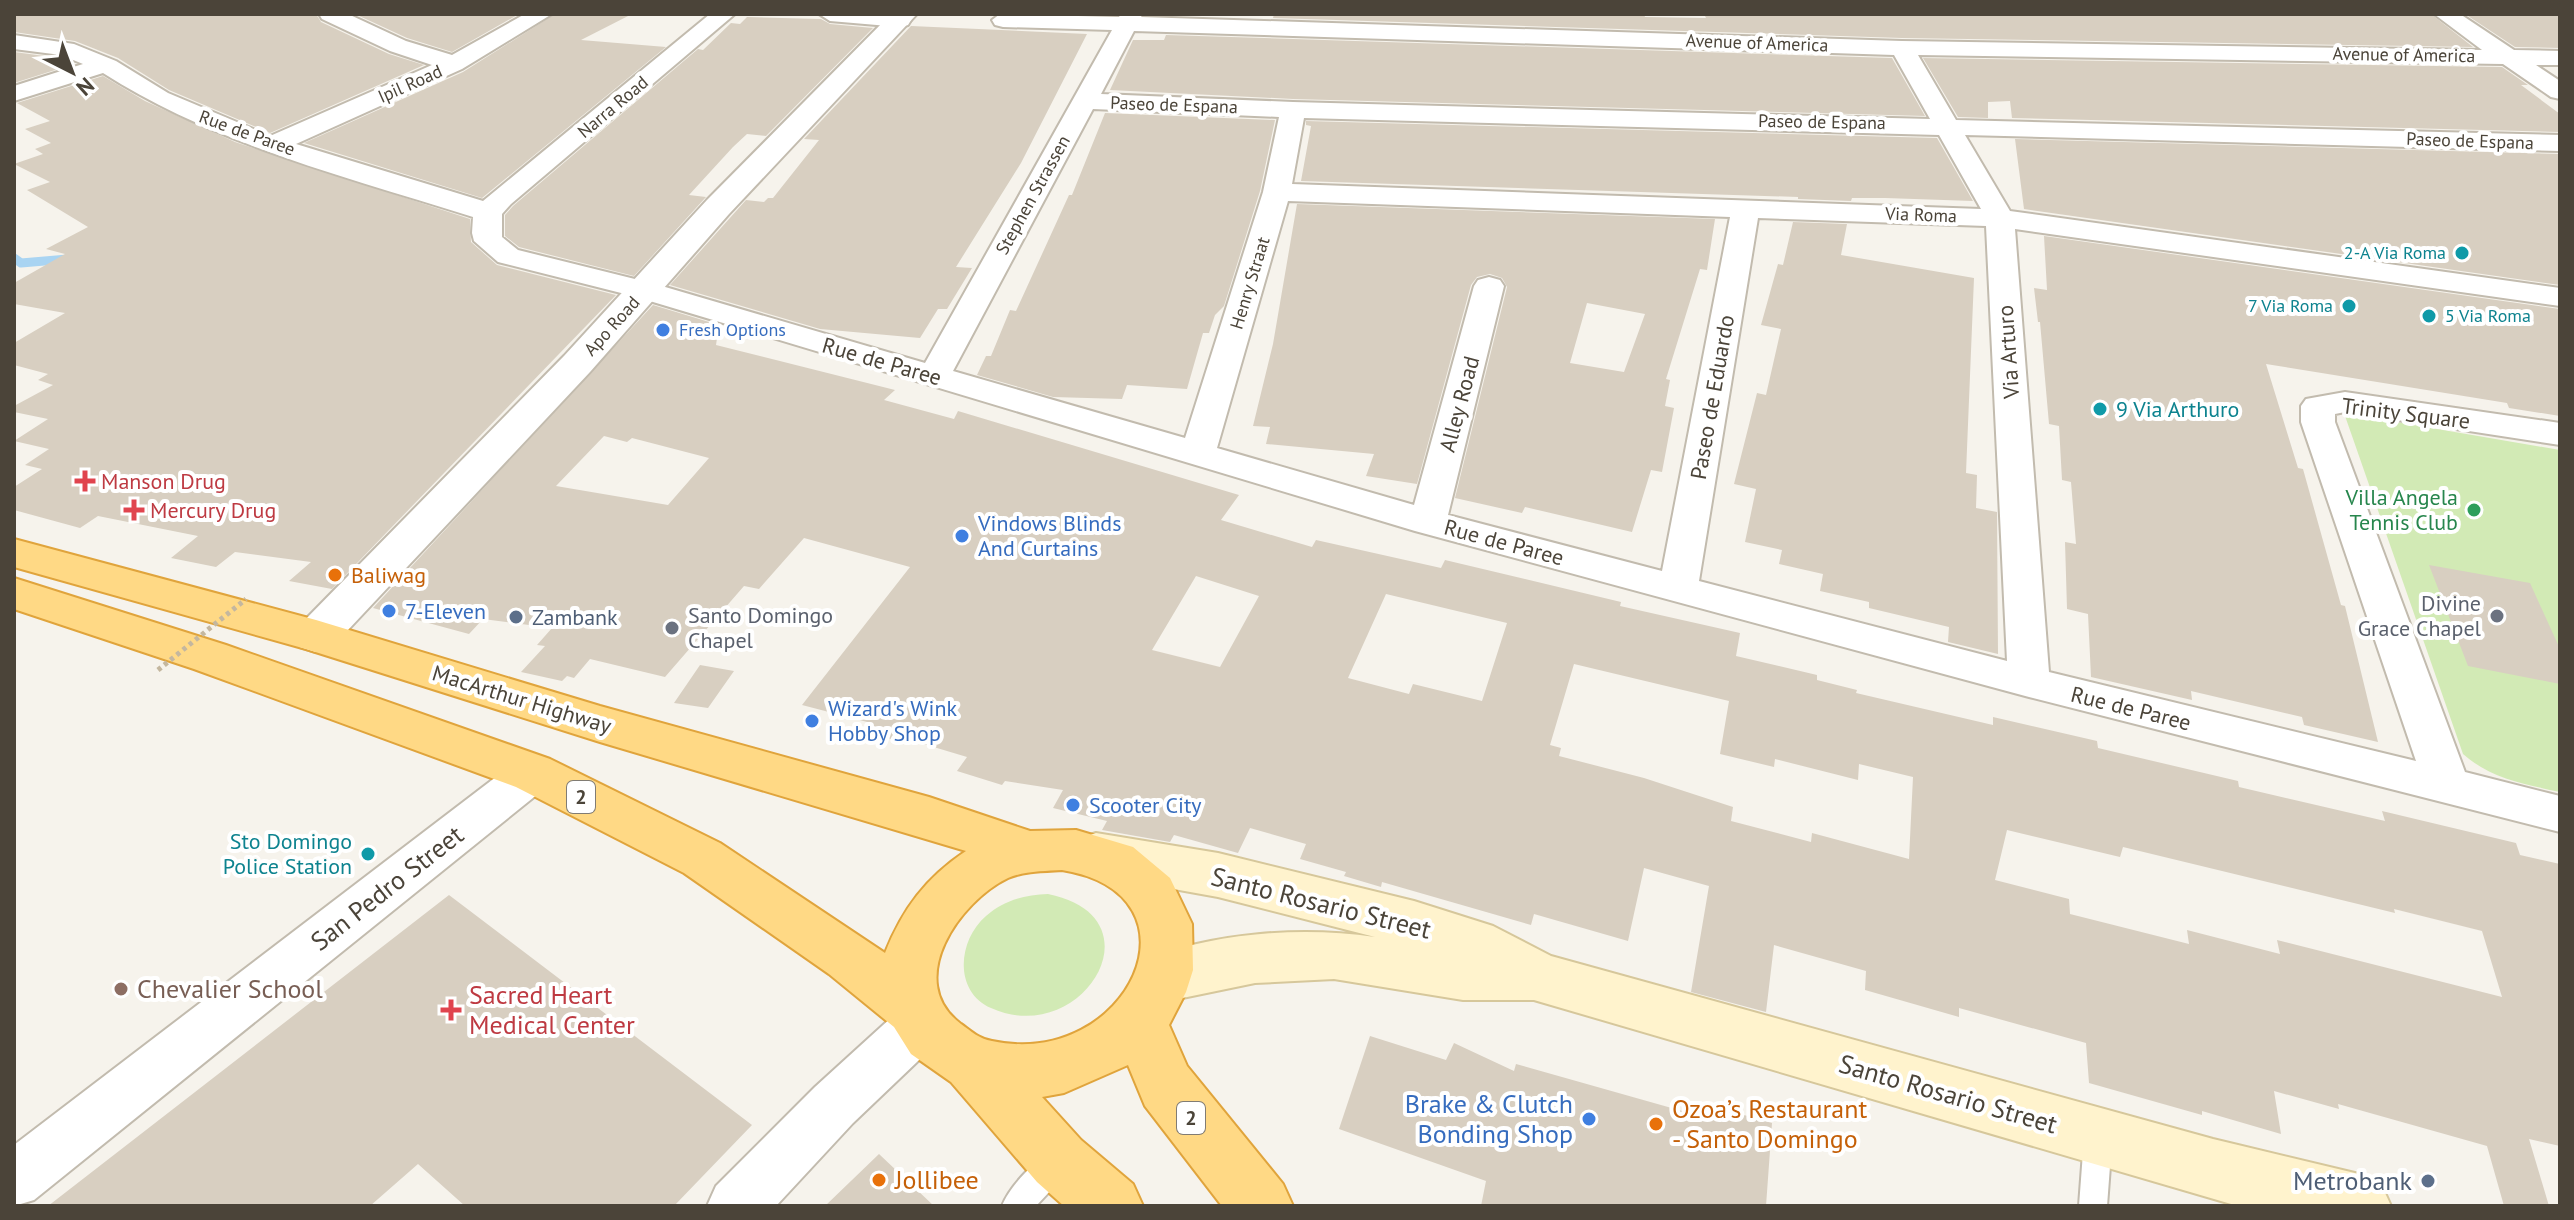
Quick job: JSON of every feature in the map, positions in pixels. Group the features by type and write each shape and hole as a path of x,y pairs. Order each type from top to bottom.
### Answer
{"highway":[{"name":"MacArthur Highway","path":"14,553 316,636 600,724 929,817 1028,851"},
{"name":"2","path":"14,593 210,657 533,773 702,858 836,948 918,1016 942,1047 972,1064 1059,1161 1111,1206"},
{"name":"2","path":"918,1016 909,987 912,950 937,902 961,880 989,863 1028,851 1062,849 1095,854 1118,863 1137,877 1158,903 1166,927 1168,954 1150,999 1116,1041 1088,1058 1059,1068 1019,1073 972,1064"},
{"name":"2","path":"1150,999 1166,1086 1261,1206"}],"main road":[{"name":"Santo Rosario Street","path":"1095,854 1218,875 1414,924 1474,943 1539,977 2213,1169 2359,1206"},
{"name":"Santo Rosario Street","path":"1150,999 1255,959 1334,955 1463,975 1539,977"}],"street":[{"path":"330,14 398,46 454,64"},
{"name":"Ipil Road","path":"273,144 454,64 541,14"},
{"name":"Narra Road","path":"494,205 724,14"},
{"path":"830,14 903,17"},
{"path":"2445,14 2560,92"},
{"name":"Apo Road","path":"316,636 586,355 718,207 903,17"},
{"name":"Avenue of America","path":"1003,20 1130,18 1902,48 2560,58"},
{"name":"Stephen Strassen","path":"934,376 1130,18"},
{"name":"Rue de Paree","path":"14,42 66,49 105,65 159,98 244,136 494,205 486,233 489,241 508,256 644,290 1428,522 2029,682 2560,814"},
{"name":"Via Arturo","path":"1902,48 2000,218 2029,682"},
{"path":"14,94 105,65"},
{"name":"Paseo de Espana","path":"1084,101 1293,110 2560,143"},
{"name":"Henry Straat","path":"1198,453 1277,192 1293,110"},
{"name":"Via Roma","path":"1277,192 2000,218 2560,297"},
{"name":"Paseo de Eduardo","path":"1678,588 1746,207"},
{"name":"Alley Road","path":"1428,522 1489,286"},
{"name":"Trinity Square","path":"2447,786 2318,422 2318,406 2345,402 2560,434"},
{"name":"San Pedro Street","path":"14,1180 533,773"},
{"path":"736,1206 918,1016"}],"lane":[{"path":"2093,1206 2098,1135"},
{"path":"1016,1206 1059,1161"}],"path":[{"path":"158,670 246,599"}],"green space":[{"path":"2344,413 2560,450 2560,792 2497,775 2463,754"},
{"path":"1048,894 1082,907 1100,927 1104,951 1097,975 1079,996 1054,1011 1024,1016 991,1008 970,990 965,978 965,951 970,938 986,916 1007,902"}],"building":[{"path":"14,14 316,14 321,22 389,54 424,65 270,133 169,90 118,58 75,41 14,32"},
{"path":"355,14 519,14 452,52 407,38"},
{"path":"555,14 632,14 581,40 666,47 482,198 304,143 463,72"},
{"path":"1274,14 1644,14 1645,17 1706,18 1704,14 2431,14 2473,47 1902,38 1273,18"},
{"path":"2465,14 2560,14 2560,48 2515,47"},
{"path":"747,17 821,19 830,24 873,28 766,136 747,134 733,147 689,195 706,197 634,276 519,247 505,236 505,215 513,206 698,49 703,50 731,23 740,24"},
{"path":"911,26 1087,34 1021,163 956,267 972,268 947,309 938,309 920,338 820,329 670,285 746,200 764,202 773,198 819,140 804,139"},
{"path":"1166,35 1892,58 1925,116 1293,99 1110,90 1133,40 1164,40"},
{"path":"14,52 60,58 74,64 14,83"},
{"path":"1923,58 2502,67 2560,114 2560,132 2012,118 2010,101 1988,102 1988,118 1958,117"},
{"path":"103,76 145,101 235,142 470,219 471,242 497,265 616,295 332,589 289,581 311,562 235,552 216,567 171,558 198,536 98,516 80,528 14,510 14,487 42,469 25,465 49,449 14,441 48,419 14,412 14,406 53,385 38,380 48,374 14,365 14,343 65,313 14,304 14,283 65,254 46,249 88,227 27,190 50,182 14,164 43,154 35,149 51,143 25,129 50,121 17,103"},
{"path":"1105,113 1275,120 1260,191 1224,306 1215,315 1209,333 1203,333 1187,389 1127,385 1122,399 1053,397 977,375 986,356 991,356 1010,310 1016,311 1069,195 1072,195"},
{"path":"1306,121 1937,138 1973,201 1852,198 1851,201 1301,181 1311,126 1306,125"},
{"path":"2015,139 2560,154 2560,285 2024,209"},
{"path":"1297,204 1715,219 1707,270 1700,269 1666,379 1670,380 1665,406 1674,408 1662,472 1651,470 1632,532 1525,507 1522,513 1455,498 1507,287 1502,278 1490,274 1477,277 1471,285 1417,484 1366,476 1374,454 1266,444 1270,427 1253,426 1273,344","holes":["1587,303 1645,314 1624,372 1570,363"]},
{"path":"1793,222 1847,224 1841,255 1974,278 1966,473 1977,475 1976,508 1997,512 1998,654 1948,642 1949,627 1869,608 1869,602 1820,591 1823,574 1779,564 1782,550 1745,542 1756,489 1734,484 1757,393 1766,395 1781,329 1761,325 1778,264 1783,265"},
{"path":"2044,236 2560,309 2560,416 2509,408 2507,403 2266,364 2298,468 2303,469 2341,605 2345,606 2378,742 2304,725 2302,717 2191,691 2192,700 2091,677 2088,614 2067,609 2065,542 2076,544 2071,482 2062,480 2059,426 2049,424 2034,288 2047,290"},
{"path":"653,305 719,325 716,345 895,390 884,400 954,419 958,411 1239,495 1221,520 1312,547 1316,540 1441,568 1445,560 1621,602 1620,606 1740,633 1736,656 1817,675 1817,680 1857,690 1856,693 1993,725 1993,717 2097,741 2098,748 2238,781 2239,787 2385,821 2382,811 2516,843 2520,855 2560,864 2560,1146 2529,1139 2549,1206 2504,1206 2487,1146 2338,1104 2339,1109 2274,1091 2281,1134 2202,1111 2202,1115 2089,1083 2086,1043 1959,1008 1959,1017 1865,990 1866,971 1774,945 1766,1012 1691,992 1709,886 1644,868 1628,941 1534,914 1531,925 1382,882 1381,887 1344,876 1346,872 1300,859 1306,844 1250,828 1238,853 1174,835 1170,842 1102,830 1107,821 1053,808 1063,790 1005,781 1002,785 957,771 967,757 897,736 894,740 865,731 871,723 802,705 910,567 804,538 759,589 744,586 665,677 590,659 574,678 567,676 562,681 521,672 545,646 537,645 552,628 483,619 469,634 373,608","holes":["604,436 627,442 632,438 709,458 668,505 556,486","1196,576 1259,596 1220,667 1152,650","1386,594 1507,623 1482,701 1413,684 1409,694 1348,678","1574,664 1729,701 1720,754 1774,767 1775,759 1858,780 1859,764 1913,777 1909,859 1812,833 1811,842 1731,821 1733,807 1644,778 1559,756 1561,748 1550,745","2007,830 2120,857 2123,847 2482,931 2502,997 2277,940 2280,954 2187,930 2189,944 2070,914 2069,899 1995,880"]},
{"name":"Divine Grace Chapel","path":"2429,565 2530,583 2560,649 2560,684 2468,666"},
{"path":"700,665 734,671 708,708 674,703"},
{"name":"Sacred Heart Medical Center","path":"449,895 752,1125 674,1206 465,1206 418,1164 370,1206 48,1206"},
{"path":"1370,1036 1446,1060 1454,1043 1514,1071 1516,1064 1714,1120 1716,1107 1772,1123 1766,1206 1481,1206 1486,1181 1339,1129"},
{"name":"Jollibee","path":"879,1154 934,1206 825,1206"}],"waterway":[{"path":"14,258 21,263 68,259"}],"place":[{"name":"2-A Via Roma","path":"2462,253"},
{"name":"7 Via Roma","path":"2349,306"},
{"name":"5 Via Roma","path":"2429,316"},
{"name":"Fresh Options","path":"663,330"},
{"name":"9 Via Arthuro","path":"2100,409"},
{"name":"Manson Drug","path":"85,481"},
{"name":"Mercury Drug","path":"134,510"},
{"name":"Villa Angela Tennis Club","path":"2474,510"},
{"name":"Vindows Blinds And Curtains","path":"962,536"},
{"name":"Baliwag","path":"335,575"},
{"name":"7-Eleven","path":"389,611"},
{"name":"Divine Grace Chapel","path":"2497,616"},
{"name":"Zambank","path":"516,617"},
{"name":"Santo Domingo Chapel","path":"672,628"},
{"name":"Wizard's Wink Hobby Shop","path":"812,721"},
{"name":"Scooter City","path":"1073,805"},
{"name":"Sto Domingo Police Station","path":"368,854"},
{"name":"Chevalier School","path":"121,989"},
{"name":"Sacred Heart Medical Center","path":"451,1010"},
{"name":"Brake & Clutch Bonding Shop","path":"1589,1119"},
{"name":"Ozoa’s Restaurant - Santo Domingo","path":"1656,1124"},
{"name":"Jollibee","path":"879,1180"},
{"name":"Metrobank","path":"2428,1181"}]}
